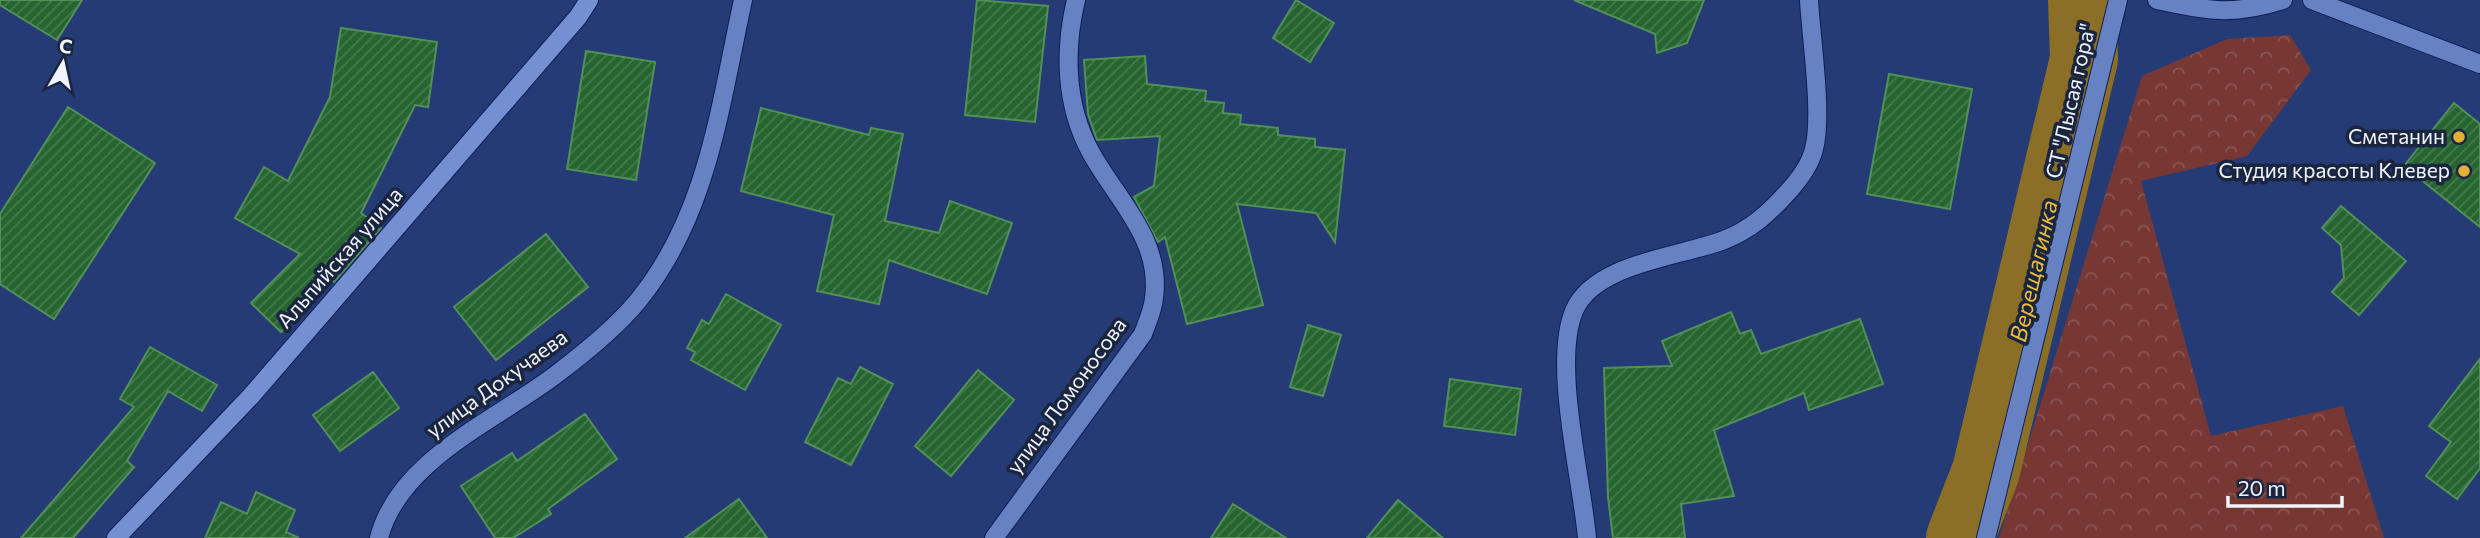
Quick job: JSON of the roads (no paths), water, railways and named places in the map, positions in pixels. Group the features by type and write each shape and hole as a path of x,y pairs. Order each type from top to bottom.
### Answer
{"street":[{"name":"Альпийская улица","path":"116,538 251,396 578,17 589,0"},
{"name":"улица Докучаева","path":"379,538 383,523 432,458 559,372 635,304 670,258 691,211 713,145 743,0"},
{"name":"улица Ломоносова","path":"993,538 1143,334 1154,300 1154,268 1145,236 1089,149 1073,105 1068,65 1070,26 1076,0"},
{"path":"1587,538 1566,366 1568,337 1574,311 1585,293 1629,268 1725,240 1762,221 1801,178 1814,149 1817,122 1809,0"},
{"name":"СТ \"Лысая гора\"","path":"1986,538 2038,337 2118,0"},
{"path":"2157,0 2202,10 2249,11 2283,0"},
{"path":"2312,0 2480,64"}],"waterway":[{"name":"Верещагинка","path":"1960,538 1986,471 2084,59 2082,0"}],"place":[{"name":"Сметанин","path":"2459,137"},
{"name":"Студия красоты Клевер","path":"2464,171"}]}
